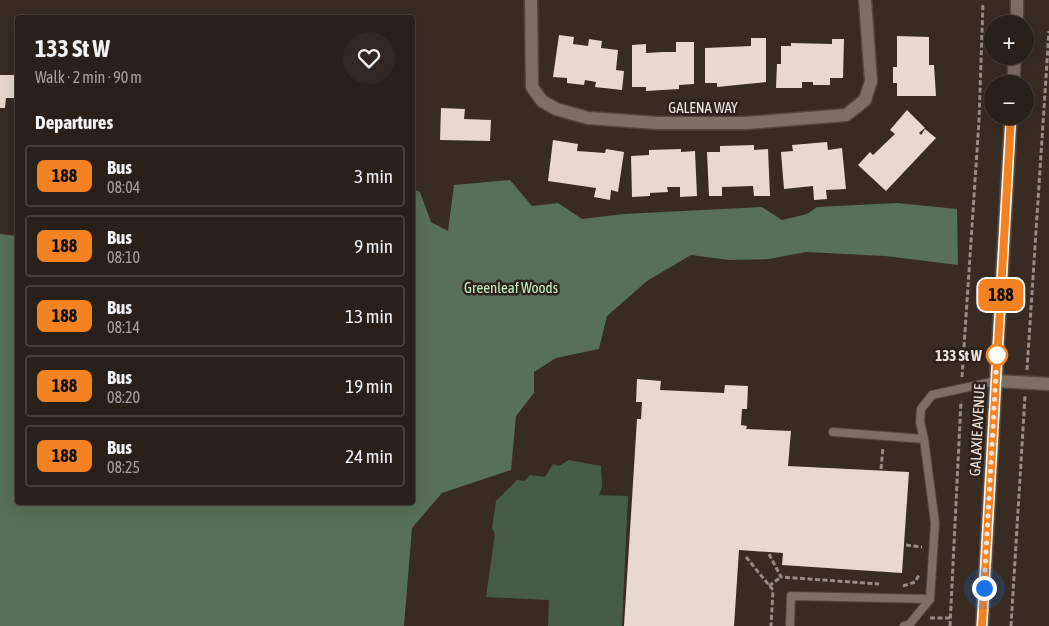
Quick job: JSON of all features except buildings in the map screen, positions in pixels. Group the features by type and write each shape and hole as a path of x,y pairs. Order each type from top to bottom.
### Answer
{"street":[{"name":"GALENA WAY","path":"531,0 532,87 542,101 556,109 588,118 656,123 747,123 846,114 865,100 871,81 865,0"},
{"path":"1017,15 1018,0"},
{"name":"GALAXIE AVENUE","path":"982,626 1010,125"},
{"path":"996,381 1049,384"}],"lane":[{"path":"904,626 909,624 930,599 936,523 920,422 921,409 932,395 996,381"},
{"path":"833,432 924,439"},
{"path":"790,626 790,596 930,599"}],"path":[{"path":"950,626 961,388 979,121 983,3"},
{"path":"1011,626 1049,31"},
{"path":"881,469 884,436"},
{"path":"906,545 923,547 923,555"},
{"path":"769,554 781,577"},
{"path":"746,557 773,590 771,626"},
{"path":"902,586 914,582 920,571"},
{"path":"769,586 781,577 884,585"},
{"path":"923,618 951,618"}],"green space":[{"name":"Greenleaf Woods","path":"510,180 532,206 558,203 582,219 624,214 762,207 782,220 807,214 817,207 897,203 957,209 958,265 885,256 806,252 769,259 729,260 691,255 647,281 607,316 599,349 556,358 534,372 534,393 516,416 511,470 442,493 412,528 404,626 0,626 0,234 15,236 15,505 415,505 415,190 420,192 431,222 448,231 454,185"},
{"path":"569,460 601,466 602,487 599,495 628,496 622,626 548,626 549,600 486,597 495,534 492,528 496,501 517,480 524,481 530,475 545,477 553,464 559,466"}],"bus line":[{"name":"188","path":"982,626 1010,125"}],"place":[{"name":"133 St W","path":"997,355"}],"route":[{"path":"984,588 997,355"}]}
